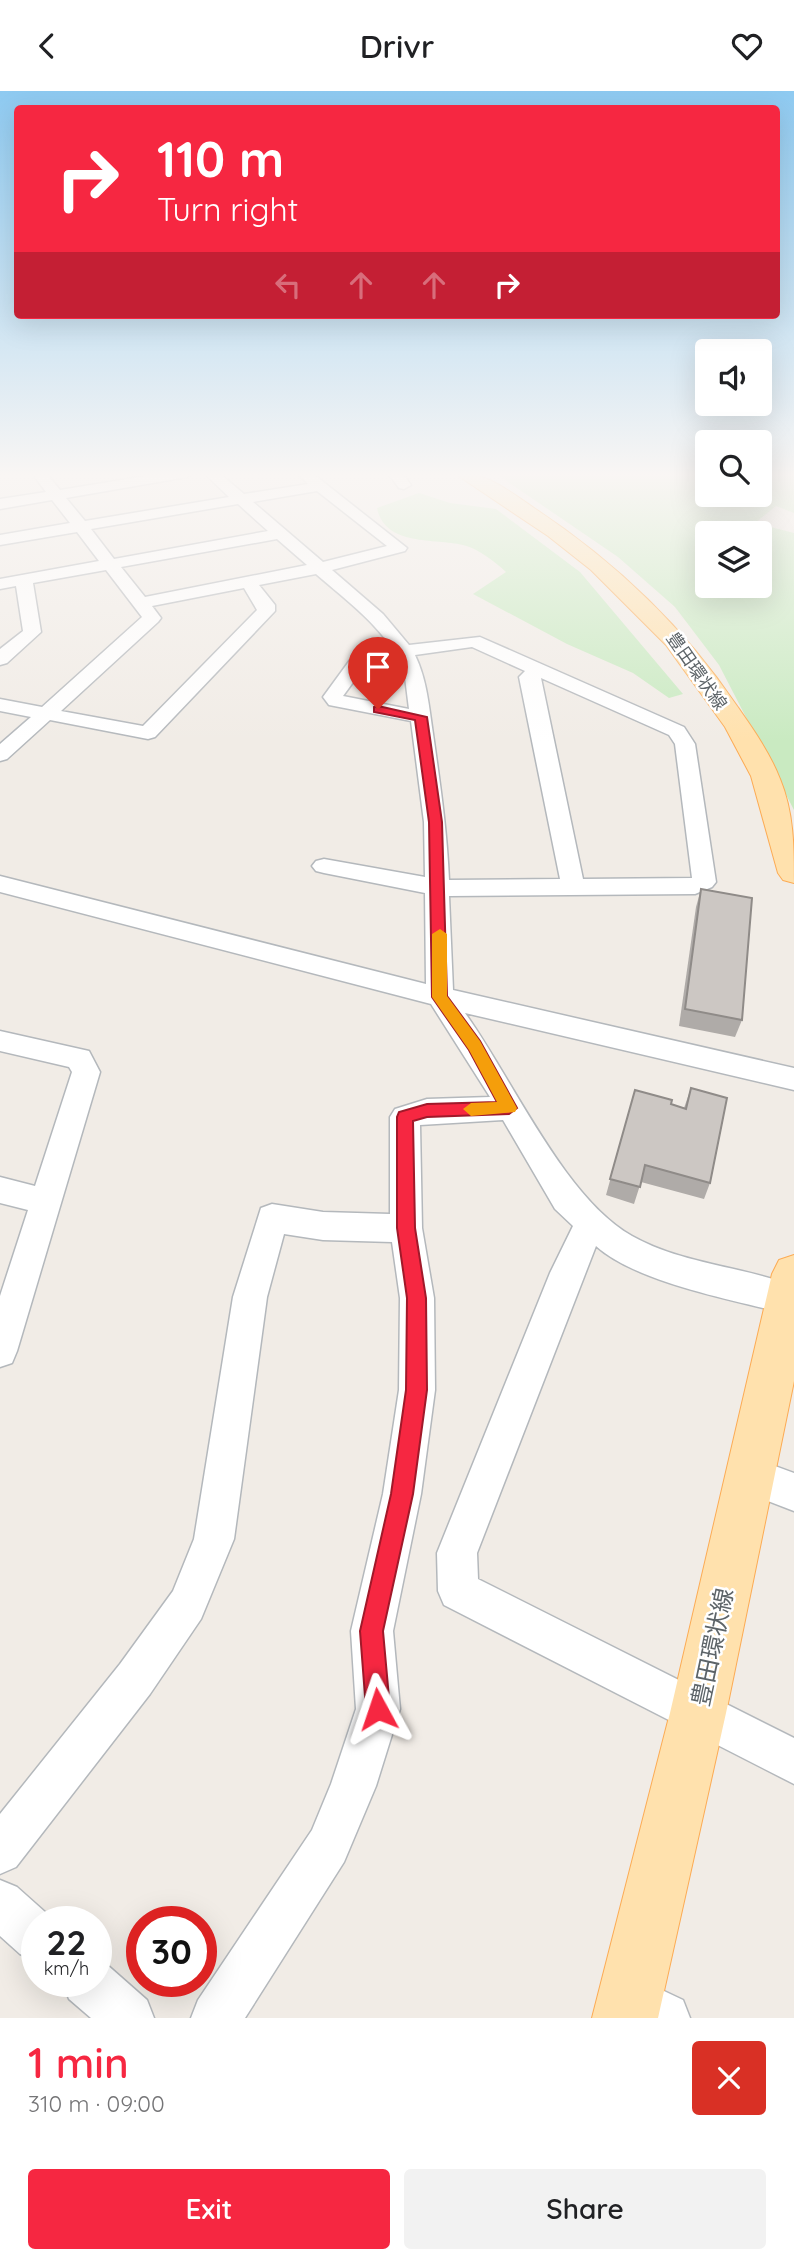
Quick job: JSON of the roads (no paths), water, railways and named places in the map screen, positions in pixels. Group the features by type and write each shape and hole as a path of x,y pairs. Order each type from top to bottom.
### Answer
{"main road":[{"name":"豊田環状線","path":"597,563 624,585 680,642 713,690 766,778 794,873"},
{"name":"豊田環状線","path":"640,2012 698,1713 772,1484 791,1286"}],"street":[{"path":"0,755 152,618 111,563"},
{"path":"0,584 129,563"},
{"path":"313,563 377,618 404,651 414,673 435,822 435,867 439,888 440,997 474,1046 566,1200 619,1246 674,1269 791,1286"},
{"path":"141,603 339,563"},
{"path":"0,659 32,632 24,580"},
{"path":"0,705 148,733 266,611 266,605 248,582"},
{"path":"324,866 439,888 695,886 704,882 695,801 685,744 677,731 474,641 404,651"},
{"path":"414,673 357,664 332,697 336,701 421,717"},
{"path":"540,669 529,677 573,885"},
{"path":"2,887 440,997 794,1079"},
{"path":"0,1041 79,1059 86,1072 0,1351"},
{"path":"216,2018 328,1846 353,1786 378,1709 372,1631 402,1494 417,1390 417,1298 406,1228 405,1117 427,1111 509,1108"},
{"path":"0,1190 46,1202"},
{"path":"0,1851 135,1679 187,1605 214,1539 250,1297 272,1219 323,1226 406,1228"},
{"path":"591,1222 567,1273 457,1553 457,1591 794,1762"},
{"path":"0,1904 21,1923"},
{"path":"105,1997 129,2018"}]}
